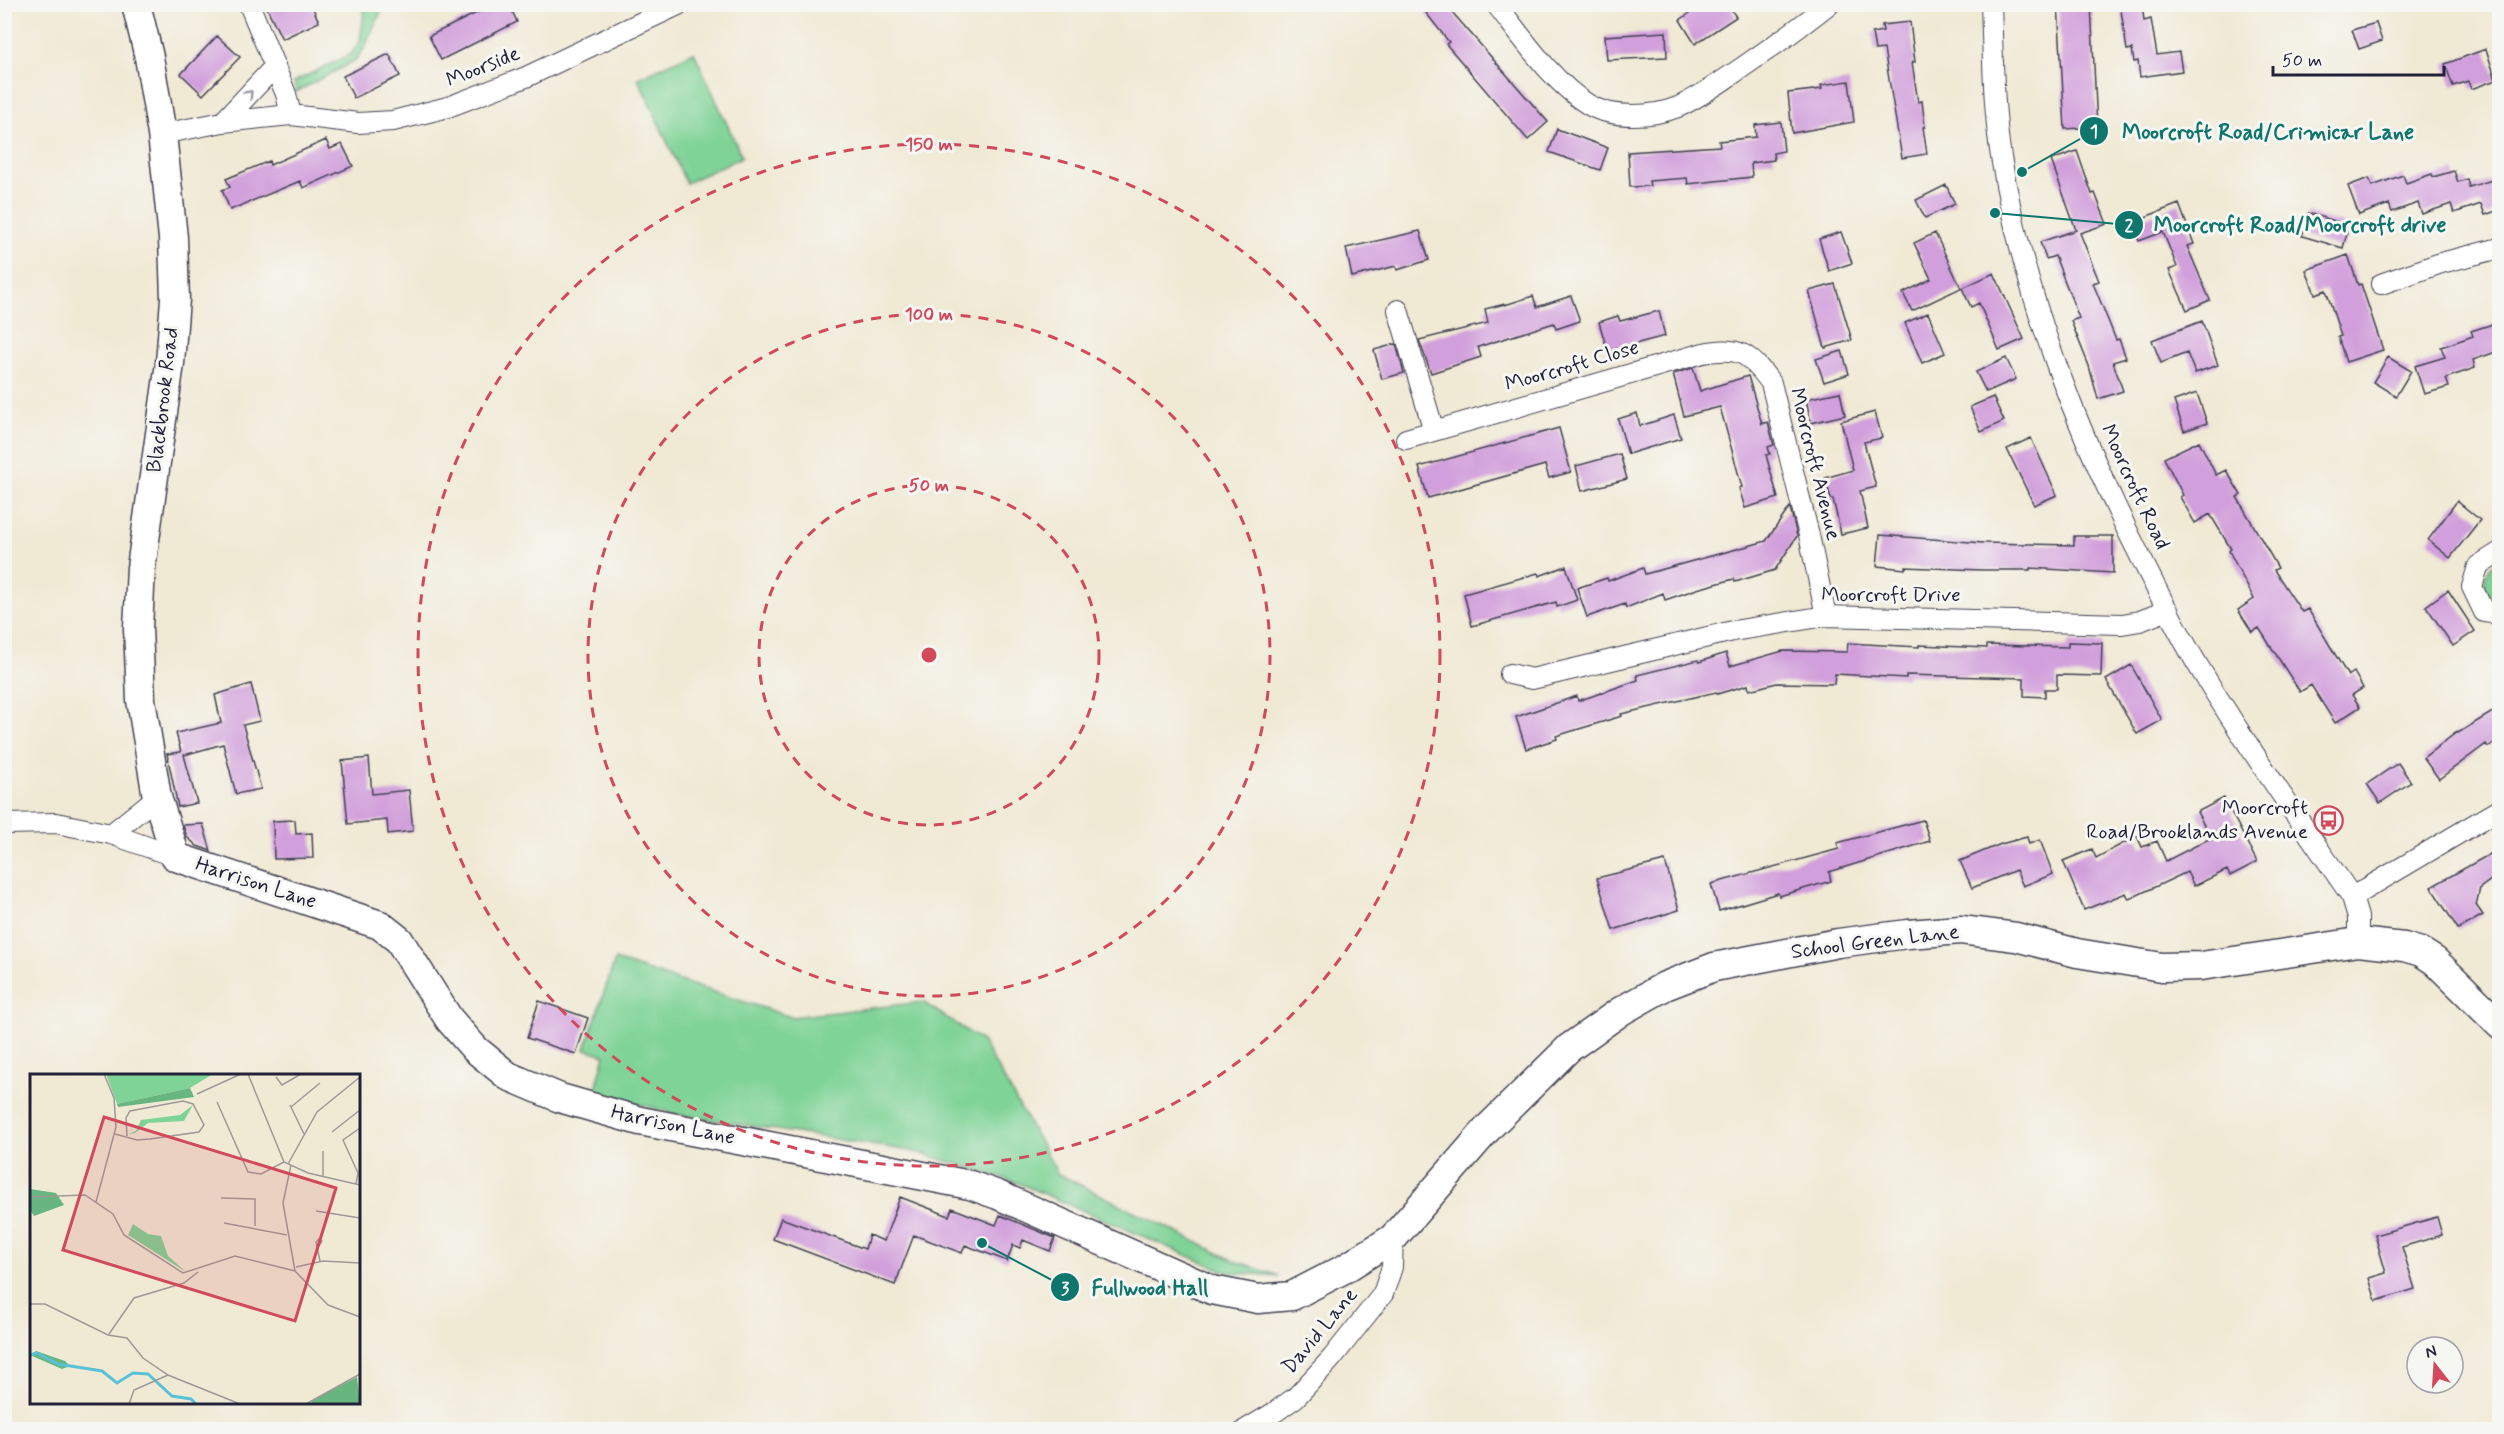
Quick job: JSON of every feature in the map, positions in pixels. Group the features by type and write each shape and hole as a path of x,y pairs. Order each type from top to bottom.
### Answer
{"street":[{"name":"Blackbrook Road","path":"136,4 149,57 162,134 172,238 175,299 170,363 141,568 138,628 141,700 157,797 176,857"},
{"path":"249,4 286,94 291,115"},
{"name":"Moorside","path":"162,134 223,122 291,115 358,123 393,121 448,107 526,77 680,4"},
{"path":"1496,4 1568,88 1590,106 1616,114 1647,114 1677,107 1721,82 1791,34 1829,4"},
{"name":"Moorcroft Road","path":"1991,4 1994,78 2001,154 2011,209 2034,302 2077,418 2118,514 2201,671 2352,897 2358,917 2358,942"},
{"path":"223,122 275,66"},
{"path":"2381,284 2441,263 2499,248"},
{"path":"1398,310 1434,432"},
{"name":"Moorcroft Close","path":"1406,439 1723,349"},
{"name":"Moorcroft Avenue","path":"1723,349 1742,352 1756,363 1771,382 1809,535 1826,616"},
{"path":"2499,552 2478,566 2472,587 2484,612 2499,614"},
{"name":"Moorcroft Drive","path":"1510,674 1532,679 1733,631 1826,616 2122,624 2140,621 2168,610"},
{"path":"111,834 157,797"},
{"path":"2352,897 2499,809"},
{"name":"Harrison Lane","path":"4,824 56,823 111,834 380,926 399,940 449,1019 475,1049 508,1076 560,1098 640,1121 970,1185 998,1195 1212,1290 1258,1299 1292,1296 1346,1268 1393,1238"},
{"name":"School Green Lane","path":"1393,1238 1489,1127 1569,1048 1621,1011 1665,986 1714,967 1838,943 1961,930 2016,937 2077,953 2162,967 2202,966 2358,942 2421,951 2435,960 2499,1025"},
{"name":"David Lane","path":"1245,1430 1275,1413 1296,1396 1332,1358 1383,1294 1392,1267 1393,1238"}],"green space":[{"path":"365,5 384,5 364,49 354,61 296,92 294,82 351,54 360,42"},
{"path":"694,52 742,157 686,183 638,78"},
{"path":"2499,561 2499,606 2486,589 2485,577"},
{"path":"615,960 791,1017 923,1002 982,1041 1058,1174 1235,1261 1279,1276 1226,1272 1016,1182 917,1152 675,1114 595,1092 605,1055 585,1049"}],"building":[{"path":"265,4 311,4 319,22 282,39"},
{"path":"495,4 509,4 517,22 441,60 429,36"},
{"path":"1419,4 1445,4 1548,122 1528,140 1446,44 1449,42"},
{"path":"1703,4 1728,4 1736,17 1695,44 1680,20"},
{"path":"2058,4 2091,4 2097,127 2065,129"},
{"path":"2120,4 2142,4 2144,21 2151,19 2157,55 2179,52 2182,71 2140,77 2138,61 2134,62 2132,49 2127,50"},
{"path":"1910,22 1915,62 1912,62 1918,102 1922,101 1927,154 1902,158 1884,49 1875,50 1872,33 1883,31 1882,25"},
{"path":"2376,23 2382,41 2359,49 2352,30"},
{"path":"1666,32 1667,57 1607,60 1605,36"},
{"path":"217,36 240,57 203,95 181,74"},
{"path":"2486,49 2496,80 2471,89 2468,81 2453,86 2445,64"},
{"path":"389,54 400,76 354,98 343,76"},
{"path":"1849,81 1854,122 1792,133 1788,93 1822,89 1821,85"},
{"path":"1781,122 1784,151 1773,153 1774,160 1751,163 1752,177 1688,184 1687,178 1649,181 1650,186 1630,187 1628,152 1720,146 1719,141 1756,137 1755,125"},
{"path":"1557,129 1608,148 1600,170 1549,152"},
{"path":"326,140 330,149 342,144 353,166 303,188 300,181 230,210 222,190 230,187 226,179 269,161 270,165"},
{"path":"2077,151 2092,194 2095,193 2107,224 2080,233 2099,281 2093,283 2116,340 2119,339 2126,358 2113,362 2123,391 2098,399 2089,366 2071,321 2079,318 2055,256 2046,259 2040,242 2076,230 2051,160"},
{"path":"2454,171 2458,182 2467,179 2469,187 2499,178 2499,210 2485,215 2481,204 2454,213 2451,204 2422,214 2418,203 2392,212 2389,204 2359,215 2348,186 2369,178 2372,186 2403,175 2406,183 2432,174 2433,177"},
{"path":"1946,185 1955,204 1925,218 1916,200"},
{"path":"2179,204 2194,244 2187,246 2210,300 2187,310 2169,270 2177,267 2163,232 2139,241 2132,222"},
{"path":"2308,213 2349,225 2343,248 2302,236"},
{"path":"1420,231 1429,260 1397,270 1396,266 1352,277 1346,248"},
{"path":"1841,232 1852,263 1829,271 1819,239"},
{"path":"1935,233 1961,288 1912,311 1903,293 1931,279 1914,243"},
{"path":"2348,255 2358,285 2361,284 2383,350 2346,362 2338,337 2341,336 2326,290 2315,294 2306,270"},
{"path":"1994,273 2024,339 1999,350 1979,303 1971,307 1962,288"},
{"path":"1835,284 1852,340 1825,348 1809,291"},
{"path":"1533,296 1537,307 1571,296 1580,321 1556,329 1554,323 1478,347 1481,357 1431,373 1419,340 1488,323 1485,309"},
{"path":"1659,311 1665,336 1608,353 1599,322 1618,316 1620,321"},
{"path":"1928,313 1945,353 1922,363 1905,323"},
{"path":"2202,321 2218,365 2195,373 2187,353 2161,363 2152,340"},
{"path":"2499,322 2499,351 2473,360 2475,368 2446,378 2449,387 2424,394 2415,366 2445,357 2441,347 2473,336 2471,331"},
{"path":"1396,344 1404,373 1382,379 1374,350"},
{"path":"1842,351 1849,374 1824,382 1816,359"},
{"path":"2388,357 2411,371 2396,396 2373,382"},
{"path":"2006,358 2016,379 1986,392 1976,372"},
{"path":"1693,368 1700,391 1748,376 1762,424 1768,422 1774,445 1768,447 1770,454 1766,455 1778,498 1745,508 1739,488 1742,487 1720,407 1684,416 1673,374"},
{"path":"1840,392 1845,415 1811,423 1806,399"},
{"path":"2197,393 2207,423 2184,431 2174,401"},
{"path":"1993,397 2004,421 1981,432 1970,407"},
{"path":"1875,412 1882,438 1864,442 1876,487 1860,491 1868,528 1841,534 1833,499 1831,499 1825,478 1853,470 1841,421"},
{"path":"1637,413 1640,426 1674,415 1681,438 1628,454 1618,419"},
{"path":"1559,428 1571,472 1549,478 1545,465 1428,498 1419,467"},
{"path":"2031,438 2057,495 2034,505 2007,449"},
{"path":"2199,441 2216,475 2226,470 2241,495 2237,497 2278,568 2274,570 2302,612 2308,609 2348,676 2354,672 2363,688 2352,695 2360,707 2335,723 2311,685 2300,692 2259,628 2252,632 2238,610 2254,599 2229,551 2231,549 2210,514 2195,523 2180,497 2183,495 2164,458"},
{"path":"1620,454 1627,479 1582,491 1576,466"},
{"path":"2457,501 2480,520 2450,558 2428,540"},
{"path":"1790,507 1797,536 1775,570 1735,582 1734,579 1697,589 1665,600 1663,593 1626,608 1625,604 1587,617 1577,588 1607,578 1608,581 1643,568 1645,574 1766,541"},
{"path":"1880,535 1983,543 2074,545 2074,536 2113,536 2113,573 2030,568 2030,570 1982,570 1905,567 1905,569 1877,566"},
{"path":"1566,566 1577,600 1557,607 1556,602 1472,626 1464,594 1538,573 1539,576"},
{"path":"2448,590 2475,631 2453,646 2426,606"},
{"path":"2068,642 2102,643 2101,676 2057,675 2057,689 2045,689 2045,697 2024,696 2024,678 1906,675 1906,678 1835,674 1834,684 1777,683 1749,690 1748,685 1717,694 1716,692 1621,714 1622,716 1556,736 1557,739 1526,749 1516,717 1577,696 1578,701 1638,680 1637,675 1698,660 1699,662 1726,653 1730,666 1783,651 1847,652 1848,643 1987,648 1987,645 2068,647"},
{"path":"2131,665 2162,720 2137,734 2106,680"},
{"path":"251,684 260,721 243,725 261,789 236,794 223,744 184,755 197,803 178,807 167,754 181,752 176,733 221,723 215,695"},
{"path":"2499,708 2499,740 2488,747 2486,744 2439,779 2423,758 2457,732"},
{"path":"369,758 372,794 409,790 413,831 388,834 387,820 348,824 342,761"},
{"path":"2398,763 2411,782 2380,803 2367,784"},
{"path":"2224,798 2257,862 2230,876 2227,870 2194,886 2187,872 2129,899 2126,893 2084,910 2063,861 2092,849 2096,858 2137,836 2142,847 2157,841 2166,861 2211,838 2197,812"},
{"path":"295,820 296,834 312,833 313,858 274,859 273,821"},
{"path":"1923,820 1930,841 1829,872 1831,881 1779,896 1778,893 1719,911 1711,884 1839,849 1837,843"},
{"path":"203,824 211,851 197,846 187,837 183,825"},
{"path":"2027,837 2029,844 2040,840 2053,874 2023,886 2016,870 1972,888 1960,861 2001,844"},
{"path":"2499,849 2499,874 2480,888 2476,905 2483,915 2458,929 2431,887"},
{"path":"1665,861 1679,910 1613,930 1597,878"},
{"path":"539,1001 588,1018 576,1054 527,1038"},
{"path":"900,1197 949,1216 952,1208 996,1225 1000,1215 1055,1238 1050,1251 1023,1240 1020,1248 1013,1245 1007,1261 965,1245 962,1253 914,1235 895,1285 773,1239 781,1218 865,1249 869,1235 884,1241"},
{"path":"2437,1217 2442,1235 2402,1247 2415,1289 2376,1301 2369,1278 2386,1273 2375,1235"}],"place":[{"name":"Moorcroft Road/Crimicar Lane","path":"2022,172"},
{"name":"Moorcroft Road/Moorcroft drive","path":"1995,213"},
{"name":"Moorcroft Road/Brooklands Avenue","path":"2329,820"},
{"name":"Fullwood Hall","path":"982,1243"}]}
